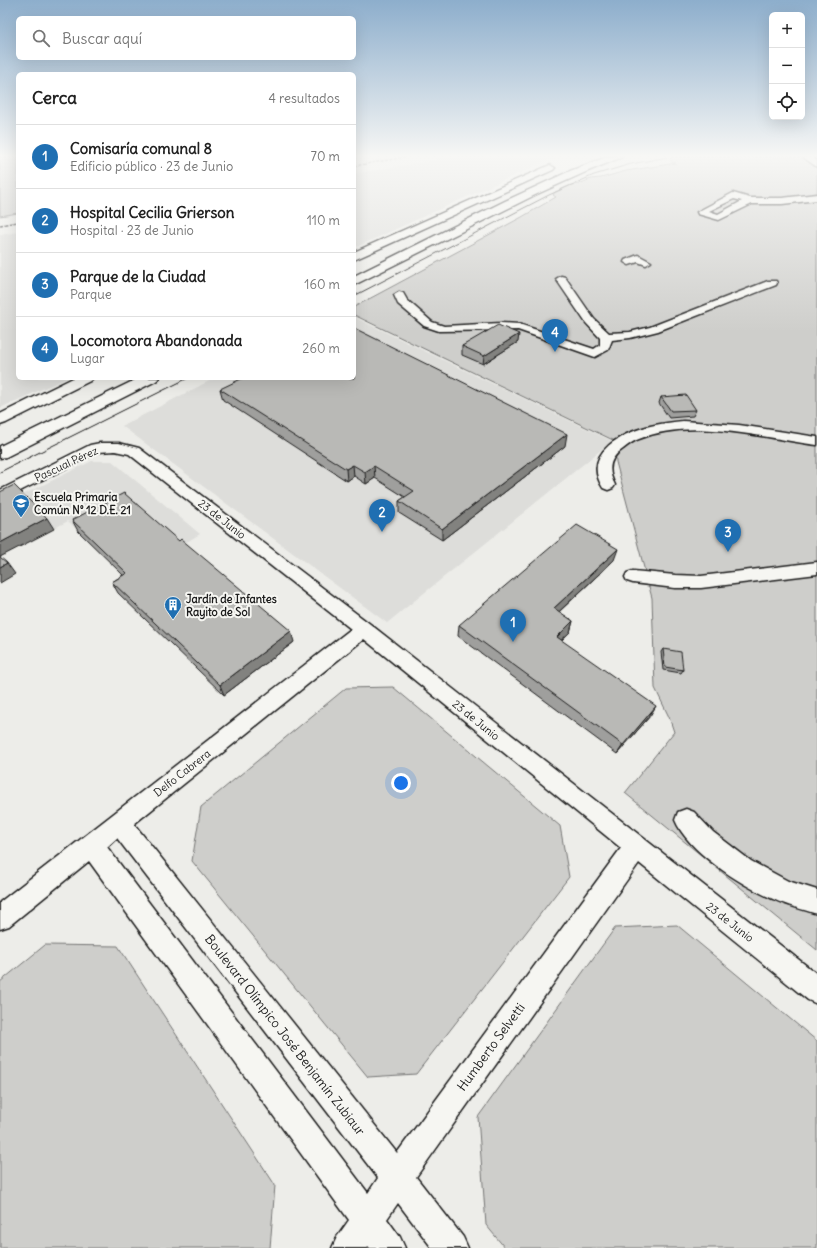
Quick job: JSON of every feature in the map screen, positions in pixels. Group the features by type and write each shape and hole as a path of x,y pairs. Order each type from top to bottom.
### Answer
{"main road":[{"path":"356,255 445,215"},
{"path":"356,280 486,215"},
{"path":"0,420 81,380"},
{"path":"0,452 148,380"}],"street":[{"path":"629,262 638,258 646,262"},
{"path":"399,295 402,302 428,324 443,329 501,326 519,327 595,353 606,346 606,337 590,321 561,279"},
{"path":"606,337 630,335 654,329 772,283"},
{"path":"608,485 604,479 602,467 603,461 608,454 624,441 648,430 689,424 817,441"},
{"name":"Pascual Pérez","path":"0,496 96,448 122,446 134,450"},
{"name":"23 de Junio","path":"134,450 364,629 636,848 817,991"},
{"path":"633,577 700,582 742,579 817,568"},
{"name":"Delfo Cabrera","path":"0,917 364,629"},
{"path":"686,820 696,833 738,866 782,891 817,902"},
{"name":"Boulevard Olímpico José Benjamín Zubiaur","path":"119,823 452,1248"},
{"path":"91,845 389,1248"},
{"name":"Humberto Selvetti","path":"348,1248 636,848"}],"shaded area":[{"path":"356,215 426,215 356,247"},
{"path":"525,215 817,215 817,950 625,793 674,732 669,717 655,688 652,598 616,462 615,441 356,316 356,306"},
{"path":"16,232 16,380 63,380 0,408 0,235"},
{"path":"356,318 612,441 387,623 122,426 211,380 356,380"},
{"path":"92,461 112,461 200,534 126,578 68,521 0,557 0,506"},
{"path":"393,687 560,826 569,877 416,1074 368,1077 192,861 201,807 346,688"},
{"path":"677,925 817,1041 817,1248 505,1248 486,1225 478,1117 615,928"},
{"path":"45,945 118,946 275,1185 270,1248 0,1248 0,982"}],"building":[{"path":"498,325 519,334 484,356 462,346"},
{"path":"356,329 567,434 442,529 399,501 414,491 374,466 365,472 353,465 346,469 220,389 239,380 356,380"},
{"path":"686,395 696,410 671,411 661,397"},
{"name":"Escuela Primaria Común N° 12 D.E. 21","path":"14,485 47,518 0,543 0,492"},
{"path":"124,493 179,541 181,539 291,631 220,685 112,582 127,573 72,520"},
{"path":"577,525 618,549 554,608 573,621 557,637 656,706 623,745 459,625"},
{"path":"0,557 7,563 0,567"},
{"path":"663,649 681,652 683,670 665,667"}],"tram line":[{"path":"356,295 510,215"},
{"path":"0,472 184,380"}],"railway":[{"path":"0,225 16,222"}],"place":[{"name":"Locomotora Abandonada","path":"555,352"},
{"name":"Escuela Primaria Común N° 12 D.E. 21","path":"21,518"},
{"name":"Hospital Cecilia Grierson","path":"382,532"},
{"name":"Parque de la Ciudad","path":"728,552"},
{"name":"Jardín de Infantes Rayito de Sol","path":"173,620"},
{"name":"Comisaría comunal 8","path":"513,642"}]}
